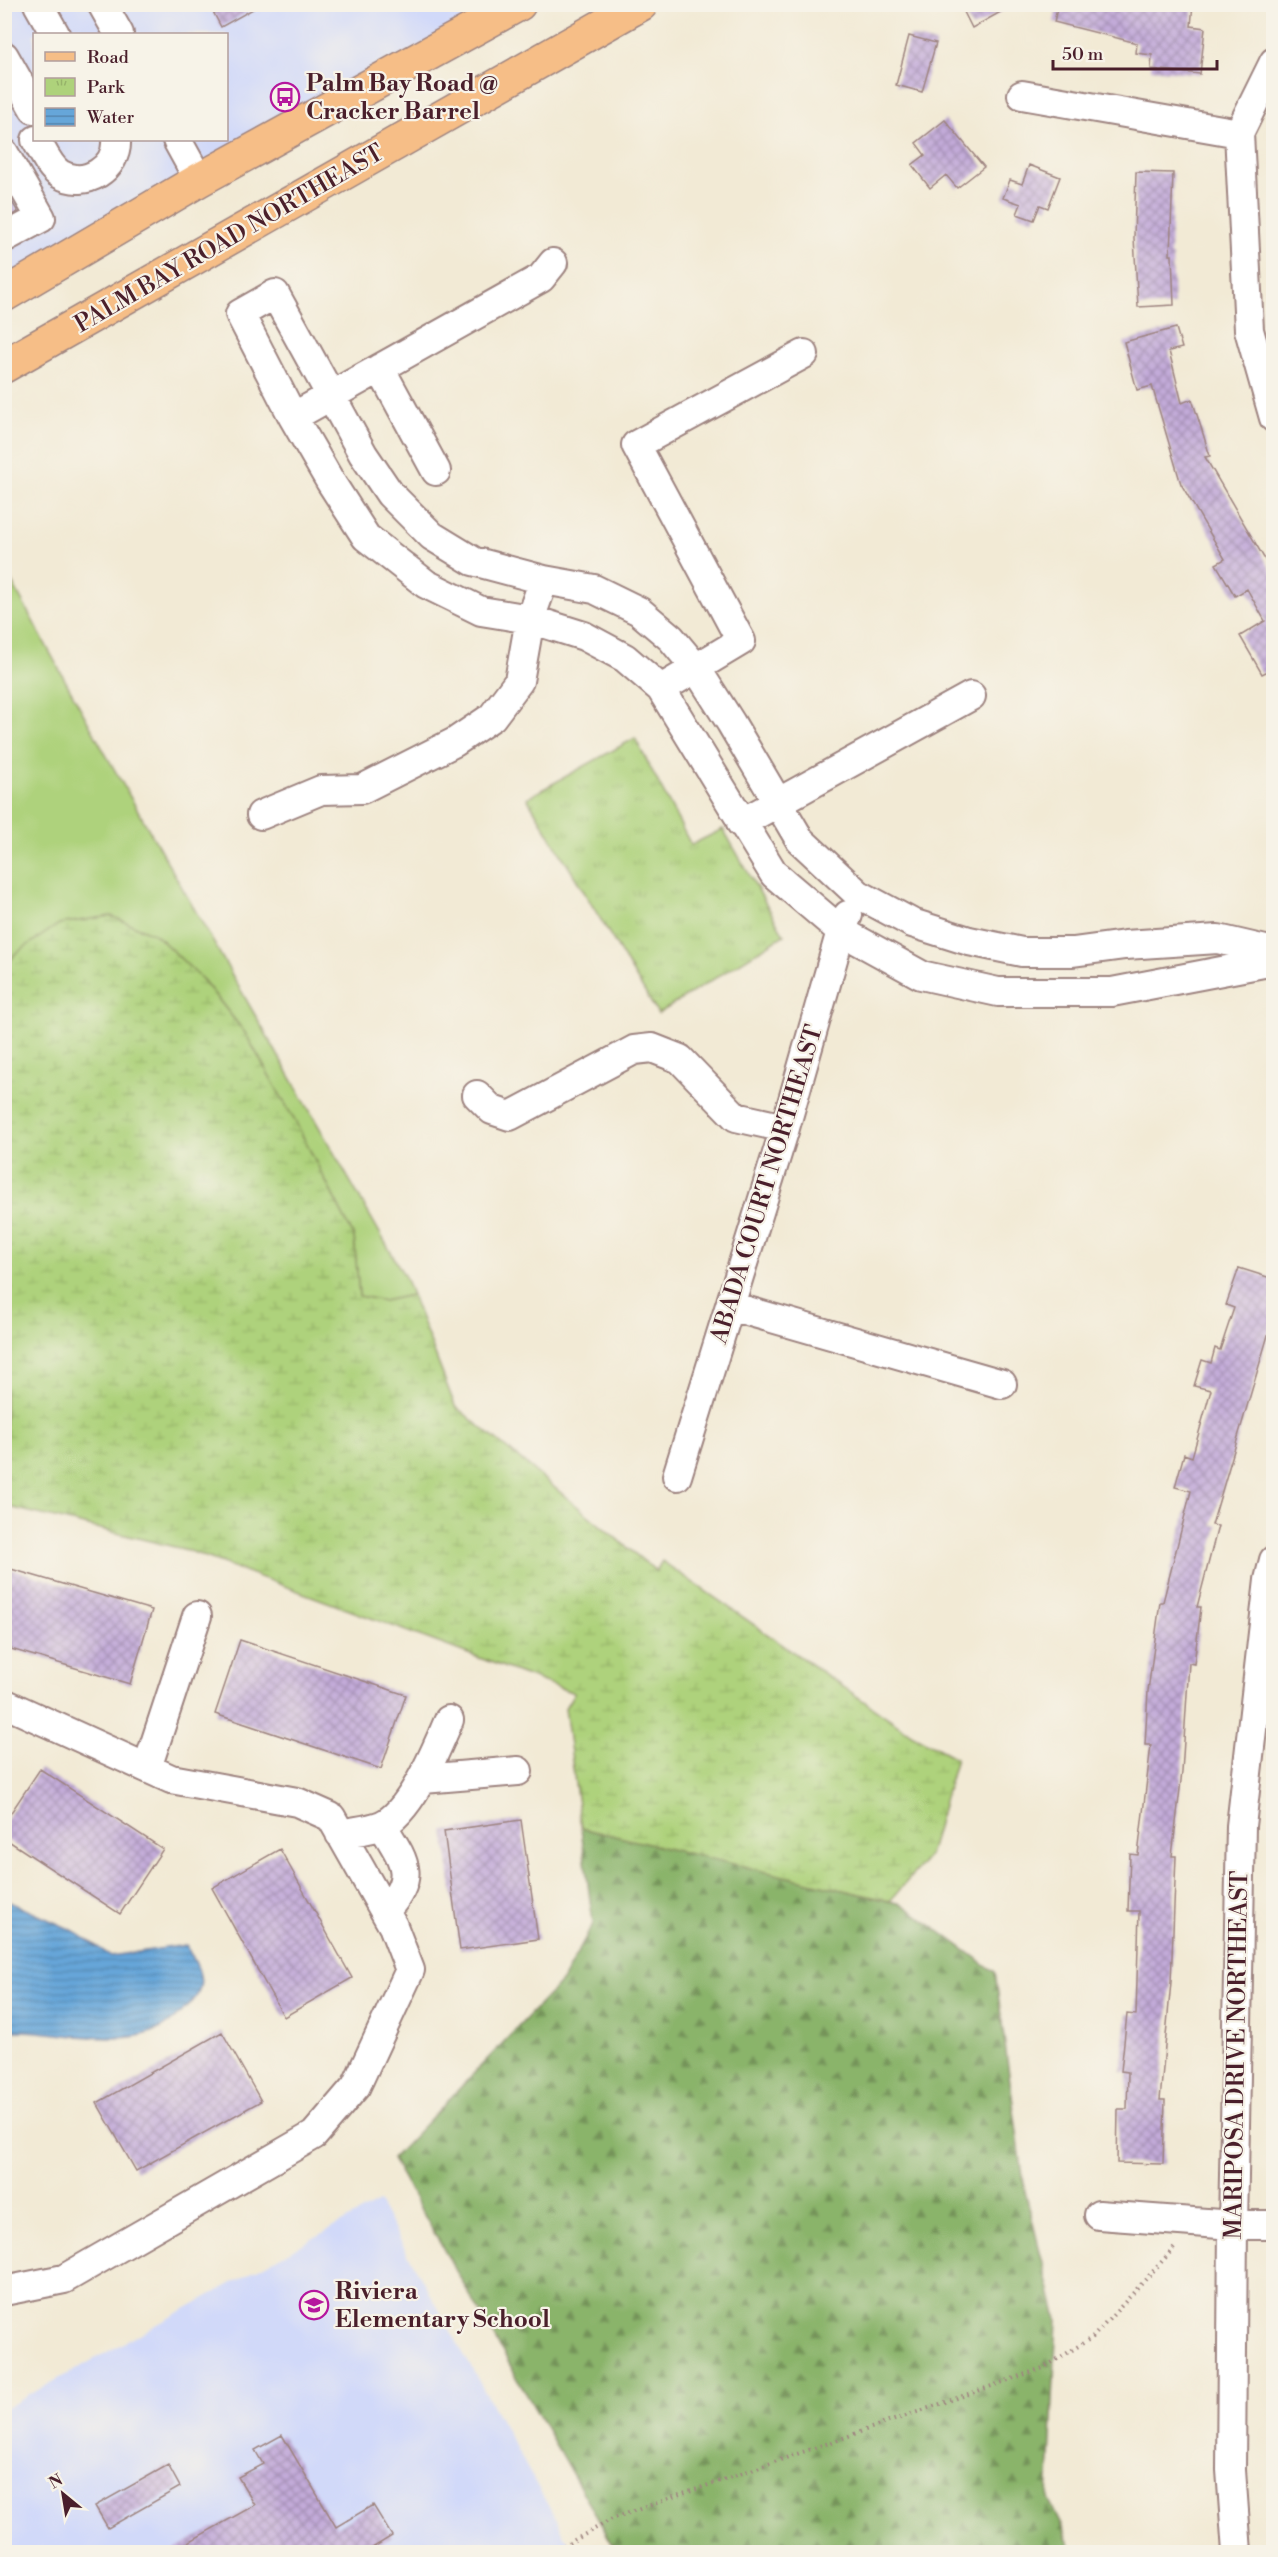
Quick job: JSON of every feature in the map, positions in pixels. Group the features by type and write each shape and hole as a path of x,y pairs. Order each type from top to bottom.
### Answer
{"main road":[{"name":"PALM BAY ROAD NORTHEAST","path":"4,366 641,4"},
{"path":"4,295 199,180 497,10"}],"street":[{"path":"38,4 54,33"},
{"path":"102,4 118,33"},
{"path":"4,56 33,107"},
{"path":"1274,62 1239,133 1249,330 1274,418"},
{"path":"4,84 33,135"},
{"path":"1022,95 1239,133"},
{"path":"37,141 54,170 71,179 81,180 102,171 110,163 116,141"},
{"path":"53,141 69,166 78,168 87,166 102,155 104,141"},
{"path":"178,141 199,180"},
{"path":"4,153 41,218 4,238"},
{"path":"293,417 541,278 553,263"},
{"path":"1274,952 1218,939 1125,945 1073,952 1022,952 969,941 912,923 858,894 800,840 696,668 671,638 639,611 594,589 544,580 473,561 432,536 390,494 363,454 275,294 240,314 293,417 366,537 426,584 481,611 530,619 595,642 625,658 661,689 774,874 841,931 921,975 998,992 1112,992 1274,961"},
{"path":"661,689 741,641 636,445 804,354"},
{"path":"380,368 436,471"},
{"path":"261,815 321,790 362,789 455,742 492,717 519,681 530,619 544,580"},
{"path":"741,823 971,696"},
{"name":"ABADA COURT NORTHEAST","path":"677,1476 785,1128 841,931 858,894"},
{"path":"477,1095 492,1110 510,1116 634,1050 652,1048 680,1059 736,1117 785,1128"},
{"path":"730,1306 1002,1384"},
{"name":"MARIPOSA DRIVE NORTHEAST","path":"1237,2553 1232,2470 1233,2225 1241,1826 1269,1580 1274,1560"},
{"path":"147,1768 197,1616"},
{"path":"4,1703 171,1779 297,1802 331,1818 393,1926 410,1970 356,2086 314,2135 64,2279 4,2291"},
{"path":"340,1833 382,1825 397,1811 423,1779 449,1720"},
{"path":"423,1779 518,1771"},
{"path":"382,1825 399,1852 405,1872 404,1886 384,1911"},
{"path":"1099,2215 1233,2225 1274,2225"}],"path":[{"path":"553,2553 614,2518 1043,2368 1093,2337 1173,2247 1183,2243"}],"shaded area":[{"path":"4,5 492,5 5,280"},
{"name":"Riviera Elementary School","path":"379,2202 574,2552 5,2552 4,2409"}],"green space":[{"path":"4,568 101,746 405,1277 412,1295 384,1301 359,1296 354,1237 296,1123 245,1033 203,980 15,954 5,968"},
{"path":"635,738 691,845 723,829 784,935 658,1014 527,798"},
{"path":"111,916 156,935 203,980 245,1033 296,1123 354,1237 359,1296 384,1301 412,1295 455,1406 656,1571 662,1561 913,1735 956,1758 929,1856 890,1901 581,1828 565,1708 574,1693 187,1550 5,1506 5,968 15,954 59,924"},
{"path":"581,1828 902,1904 995,1972 1025,2191 1057,2319 1048,2499 1074,2552 617,2552 392,2159 562,1981 593,1924"}],"water":[{"path":"5,1900 74,1931 111,1956 186,1945 199,1970 198,1993 193,2001 169,2023 146,2034 107,2038 5,2031"}],"building":[{"path":"209,4 262,4 221,27"},
{"path":"960,4 1015,4 972,28"},
{"path":"1058,4 1193,4 1191,26 1205,28 1200,74 1151,69 1152,55 1136,53 1137,43 1054,22"},
{"path":"909,36 936,43 922,92 896,85"},
{"path":"945,120 984,167 957,188 946,175 930,188 912,165 925,155 916,143"},
{"path":"1029,165 1060,177 1048,208 1040,205 1034,220 1017,214 1021,204 1003,198 1010,180 1022,184"},
{"path":"1136,172 1173,173 1170,255 1172,255 1174,305 1138,307 1134,238"},
{"path":"4,188 18,212 4,219"},
{"path":"1176,328 1182,348 1169,351 1182,403 1192,399 1210,456 1205,457 1274,575 1274,668 1262,674 1240,636 1265,621 1247,589 1235,596 1216,564 1225,559 1181,484 1152,386 1137,390 1124,342"},
{"path":"1239,1268 1274,1279 1274,1315 1212,1525 1218,1526 1197,1607 1201,1607 1194,1664 1189,1663 1182,1772 1172,1856 1176,1856 1171,1982 1160,2100 1165,2100 1163,2164 1117,2163 1118,2109 1127,2109 1128,2072 1121,2071 1127,2014 1136,2015 1139,1911 1128,1911 1130,1854 1138,1855 1151,1745 1145,1745 1148,1691 1160,1602 1163,1602 1191,1491 1175,1487 1184,1454 1192,1457 1211,1390 1194,1386 1202,1360 1211,1363 1215,1348 1220,1350 1234,1308 1226,1305"},
{"path":"4,1567 152,1610 130,1684 4,1647"},
{"path":"240,1640 406,1695 381,1769 215,1714"},
{"path":"40,1769 163,1849 120,1914 4,1838 4,1823"},
{"path":"521,1820 538,1939 460,1950 444,1831"},
{"path":"280,1849 352,1978 284,2017 212,1888"},
{"path":"222,2032 261,2101 136,2171 97,2103"},
{"path":"282,2435 336,2527 373,2505 392,2536 364,2553 169,2553 255,2505 238,2477 263,2464 255,2450"},
{"path":"168,2465 180,2487 108,2528 95,2506"}],"place":[{"name":"Palm Bay Road @ Cracker Barrel","path":"285,97"},
{"name":"Riviera Elementary School","path":"314,2305"}]}
